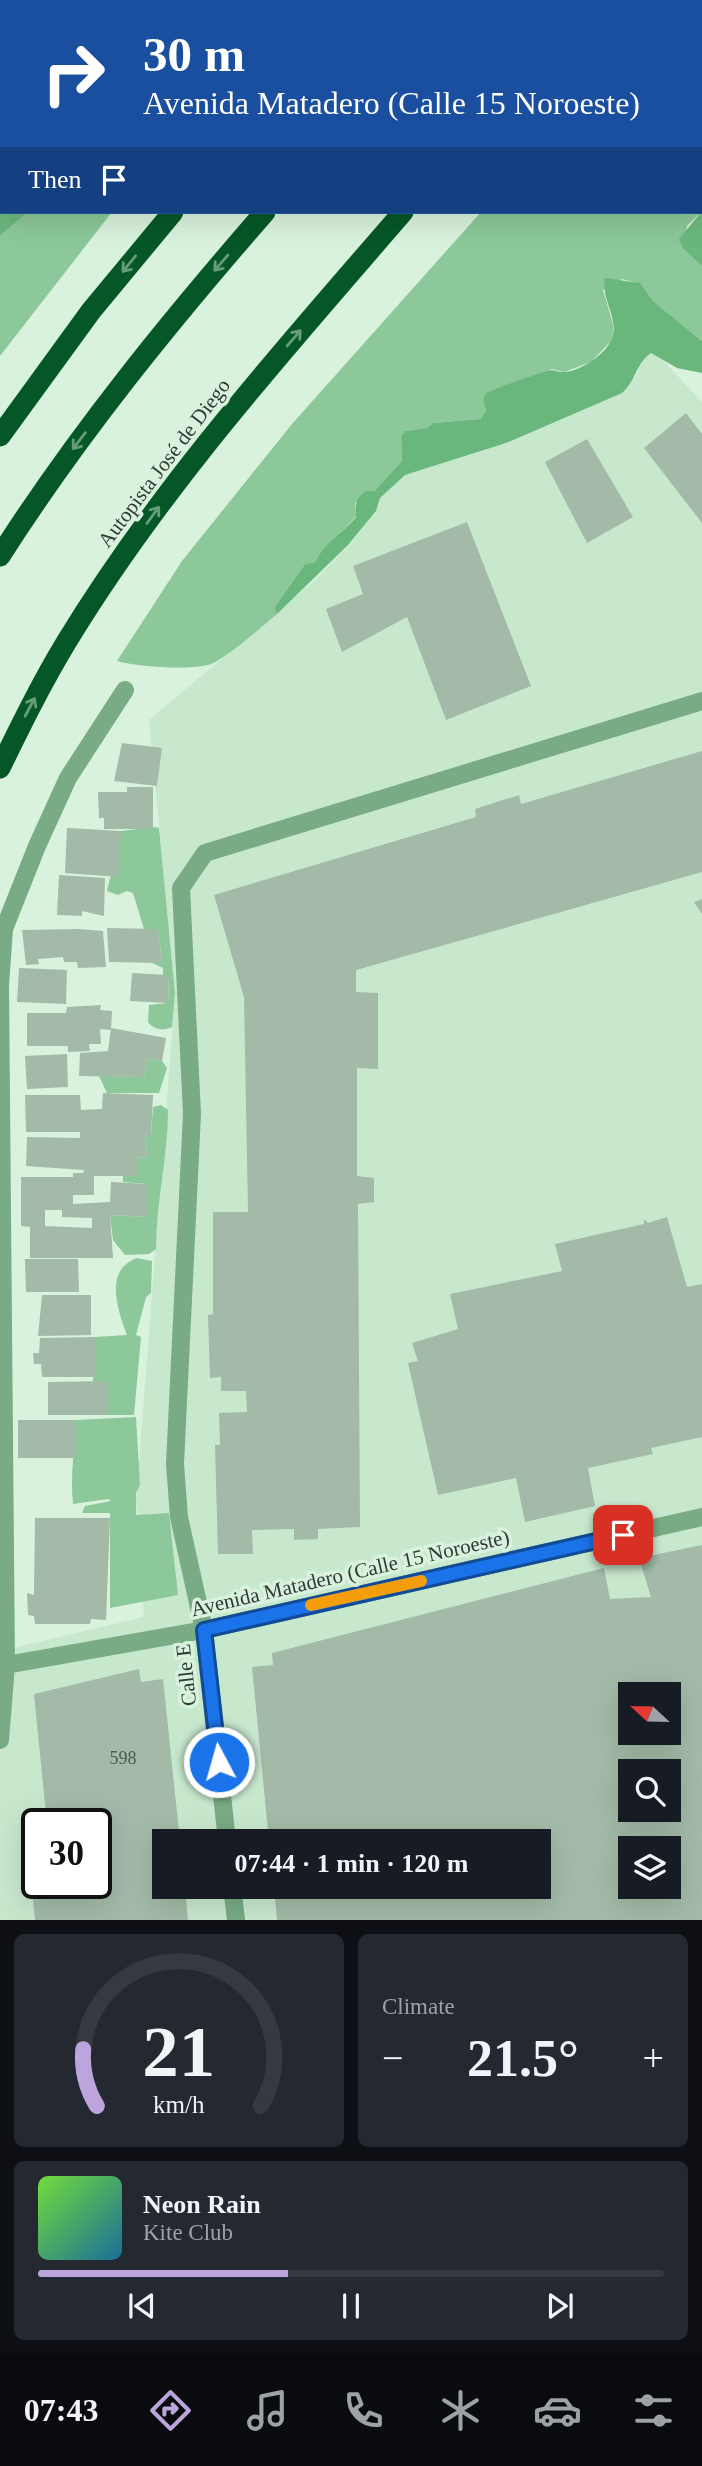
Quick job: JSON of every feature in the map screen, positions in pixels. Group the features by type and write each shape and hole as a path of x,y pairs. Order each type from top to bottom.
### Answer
{"highway":[{"path":"0,436 91,312 171,214"},
{"path":"0,556 70,452 185,304 263,214"},
{"name":"Autopista José de Diego","path":"0,768 65,643 179,478 245,395 401,214"}],"street":[{"path":"0,1740 6,1665 0,998 4,929 68,778 125,690"},
{"name":"Calle E","path":"226,1829 204,1630 179,1517 174,1464 192,1114 181,888 205,853 702,701"},
{"name":"Avenida Matadero (Calle 15 Noroeste)","path":"6,1665 204,1630 702,1517"},
{"path":"234,1899 236,1920"}],"shaded area":[{"path":"0,214 26,214 0,236"},
{"path":"26,214 110,214 0,356 0,236"},
{"path":"479,214 699,214 687,226 683,249 702,266 702,341 653,301 640,284 622,279 603,290 613,324 613,334 611,341 591,362 564,372 552,369 483,400 486,411 480,419 433,423 427,428 405,431 401,436 402,461 374,491 355,503 356,516 324,548 315,562 305,564 274,608 277,614 232,651 214,663 198,667 162,667 117,661 182,561 292,424"},
{"path":"702,214 702,266 683,249 679,239"},
{"path":"605,278 640,283 653,301 702,341 702,373 677,368 651,353 622,393 506,443 405,475 380,498 376,511 348,545 277,614 274,608 305,564 315,562 324,548 356,517 358,499 366,491 374,491 402,461 401,436 405,431 427,428 433,423 480,419 486,411 483,400 486,393 547,371 577,369 600,355 610,342 614,328 605,293"},
{"path":"651,353 660,357 702,402 702,1920 0,1920 0,1651 144,1617 136,1503 175,993 149,720 315,580 349,545 376,511 380,498 395,482 405,475 506,443 635,378 642,360"},
{"path":"159,828 175,993 172,1027 162,1029 153,1027 148,1022 149,1005 168,1003 169,975 163,975 163,968 152,963 162,962 158,930 144,929 133,893 127,891 118,895 107,891 121,831"},
{"path":"148,1059 162,1061 167,1068 159,1093 107,1093 99,1076 144,1077"},
{"path":"161,1105 168,1110 156,1249 149,1254 125,1255 113,1240 110,1215 148,1217 148,1184 123,1182 123,1176 137,1176 137,1158 147,1157 145,1136 151,1136 153,1107"},
{"path":"137,1258 152,1261 151,1293 146,1297 136,1335 141,1337 134,1415 107,1415 93,1381 95,1337 127,1335 117,1302 117,1281 120,1271"},
{"path":"136,1417 140,1485 136,1493 136,1515 169,1513 178,1595 110,1608 110,1513 82,1513 85,1506 111,1501 108,1499 73,1504 75,1420"}],"building":[{"path":"686,413 702,434 702,523 644,448"},
{"path":"587,439 633,517 587,543 545,462"},
{"path":"467,522 531,686 446,720 407,617 342,652 326,609 363,594 353,566"},
{"path":"122,743 162,748 157,786 114,781"},
{"path":"702,751 702,872 356,970 356,992 378,993 378,1069 357,1068 357,1176 374,1178 374,1202 358,1204 360,1527 318,1529 318,1539 294,1540 294,1529 252,1530 253,1554 218,1554 215,1445 220,1445 219,1413 247,1412 246,1391 221,1391 221,1377 210,1378 208,1315 213,1314 213,1212 248,1212 244,997 214,895 476,817 475,809 519,795 521,804"},
{"path":"127,787 153,787 153,829 104,829 104,818 99,818 98,792 127,792"},
{"path":"67,828 121,831 118,877 65,873"},
{"path":"59,875 105,878 104,916 82,911 82,916 57,915"},
{"path":"702,899 702,914 694,902"},
{"path":"107,928 158,929 162,963 109,962"},
{"path":"22,930 103,931 106,967 78,968 77,962 64,962 63,957 38,959 39,964 26,965"},
{"path":"19,968 67,970 66,1004 17,1002"},
{"path":"132,973 169,975 168,1003 130,1001"},
{"path":"101,1005 100,1010 112,1011 111,1030 100,1029 101,1044 89,1044 90,1051 68,1052 68,1046 27,1046 27,1013 66,1013 67,1007"},
{"path":"111,1028 166,1038 162,1061 148,1059 144,1077 79,1076 80,1053 108,1051"},
{"path":"67,1054 68,1087 27,1089 25,1056"},
{"path":"103,1093 153,1095 151,1136 145,1136 147,1157 137,1158 137,1176 94,1176 94,1195 73,1195 73,1204 110,1202 111,1182 148,1184 148,1217 110,1215 113,1258 30,1258 30,1227 21,1226 21,1177 73,1177 73,1173 83,1173 84,1170 26,1166 27,1137 80,1138 80,1132 26,1132 25,1095 80,1095 81,1110 102,1109","holes":["45,1210 62,1210 62,1217 92,1218 92,1228 45,1226"]},
{"path":"667,1217 687,1287 702,1284 702,1437 651,1448 653,1454 588,1468 595,1506 525,1522 516,1478 438,1495 408,1363 418,1361 412,1343 458,1329 450,1294 562,1271 555,1244 644,1224 644,1219 648,1223"},
{"path":"25,1259 78,1259 79,1292 26,1292"},
{"path":"42,1295 91,1295 91,1335 38,1336"},
{"path":"95,1337 95,1377 42,1377 41,1364 34,1364 33,1353 39,1353 40,1338"},
{"path":"107,1381 107,1415 48,1415 48,1382"},
{"path":"18,1420 75,1420 75,1458 18,1458"},
{"path":"35,1518 110,1518 106,1620 91,1619 90,1624 35,1624 34,1616 28,1615 27,1593 34,1595"},
{"path":"702,1545 702,1920 277,1920 275,1899 551,1899 551,1829 268,1829 252,1667 273,1665 272,1653 604,1568 610,1599 651,1597 639,1558"},
{"path":"139,1669 141,1682 163,1679 179,1829 152,1829 152,1899 186,1899 188,1920 35,1920 33,1899 112,1899 112,1808 45,1808 34,1694"}],"slow traffic":[{"path":"311,1605 421,1581"}],"route":[{"path":"219,1762 204,1630 623,1535"}]}
